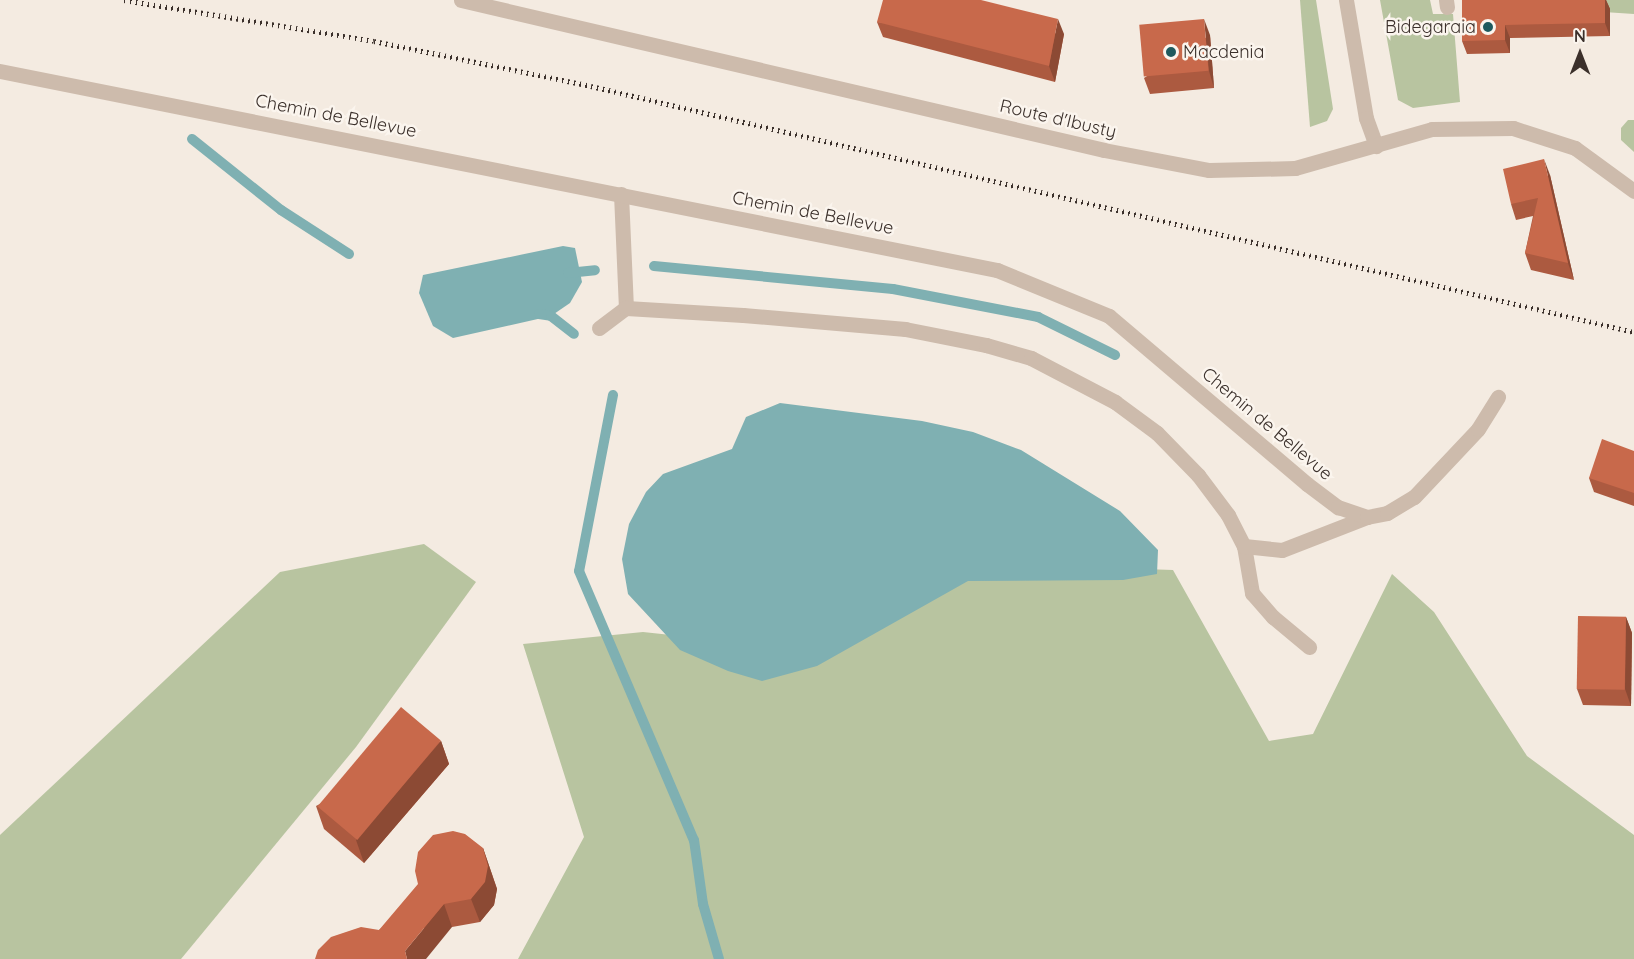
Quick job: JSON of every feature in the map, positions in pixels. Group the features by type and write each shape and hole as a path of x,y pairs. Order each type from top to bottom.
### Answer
{"street":[{"name":"Route d'Ibusty","path":"461,0 1114,152 1209,170 1249,172 1295,168 1432,129 1513,128 1575,148 1634,191"},
{"path":"1346,0 1366,118 1376,146"},
{"name":"Chemin de Bellevue","path":"0,70 997,270 1109,316 1307,484 1338,507 1367,517"},
{"path":"621,194 626,308"},
{"path":"598,328 626,308 905,330 986,345 1031,358 1074,377 1157,433 1198,475 1228,515 1244,546 1252,593 1273,617 1309,647"},
{"path":"1244,546 1282,550 1367,517 1387,513 1414,497 1478,429 1498,397"}],"green space":[{"path":"1300,0 1316,0 1333,109 1327,121 1310,127"},
{"path":"1380,0 1430,0 1433,14 1453,14 1460,102 1413,108 1398,100"},
{"path":"1590,0 1634,0 1634,14 1589,11"},
{"path":"1628,120 1634,120 1634,152 1621,140 1621,128"},
{"path":"424,544 476,582 356,747 181,959 0,959 0,835 280,572"},
{"path":"966,563 1173,570 1269,741 1313,734 1392,574 1434,612 1527,756 1634,835 1634,959 518,959 584,837 523,644 643,632 801,649"}],"water":[{"path":"563,246 575,248 582,282 570,303 551,316 453,338 433,326 419,293 423,275"},
{"path":"780,403 922,421 973,432 1021,450 1120,511 1158,550 1157,574 1123,580 968,581 817,666 762,681 728,671 680,650 628,594 622,559 629,524 646,492 663,474 732,449 746,417"}],"building":[{"path":"883,0 981,0 1058,19 1049,66 877,22"},
{"path":"1462,0 1605,0 1605,23 1505,25 1505,40 1462,41"},
{"path":"1204,19 1209,71 1144,76 1139,25"},
{"path":"1544,159 1568,263 1525,253 1538,198 1511,204 1503,169"},
{"path":"1602,439 1634,451 1634,493 1589,478"},
{"path":"1578,616 1626,617 1625,690 1577,689"},
{"path":"401,707 441,740 357,840 317,807"},
{"path":"453,831 465,834 483,848 488,866 485,882 471,899 444,904 405,951 407,959 315,959 318,950 331,937 361,927 379,930 418,884 415,871 418,852 433,835"}],"waterway":[{"path":"192,139 281,210 349,254"},
{"path":"654,266 893,289 1038,317 1115,355"},
{"path":"568,273 595,270"},
{"path":"539,314 551,316 574,334"},
{"path":"613,395 579,571 694,840 703,904 719,959"}],"railway":[{"path":"124,0 374,41 591,86 1634,332"}],"place":[{"name":"Bidegaraia","path":"1488,27"},
{"name":"Macdenia","path":"1171,52"}]}
